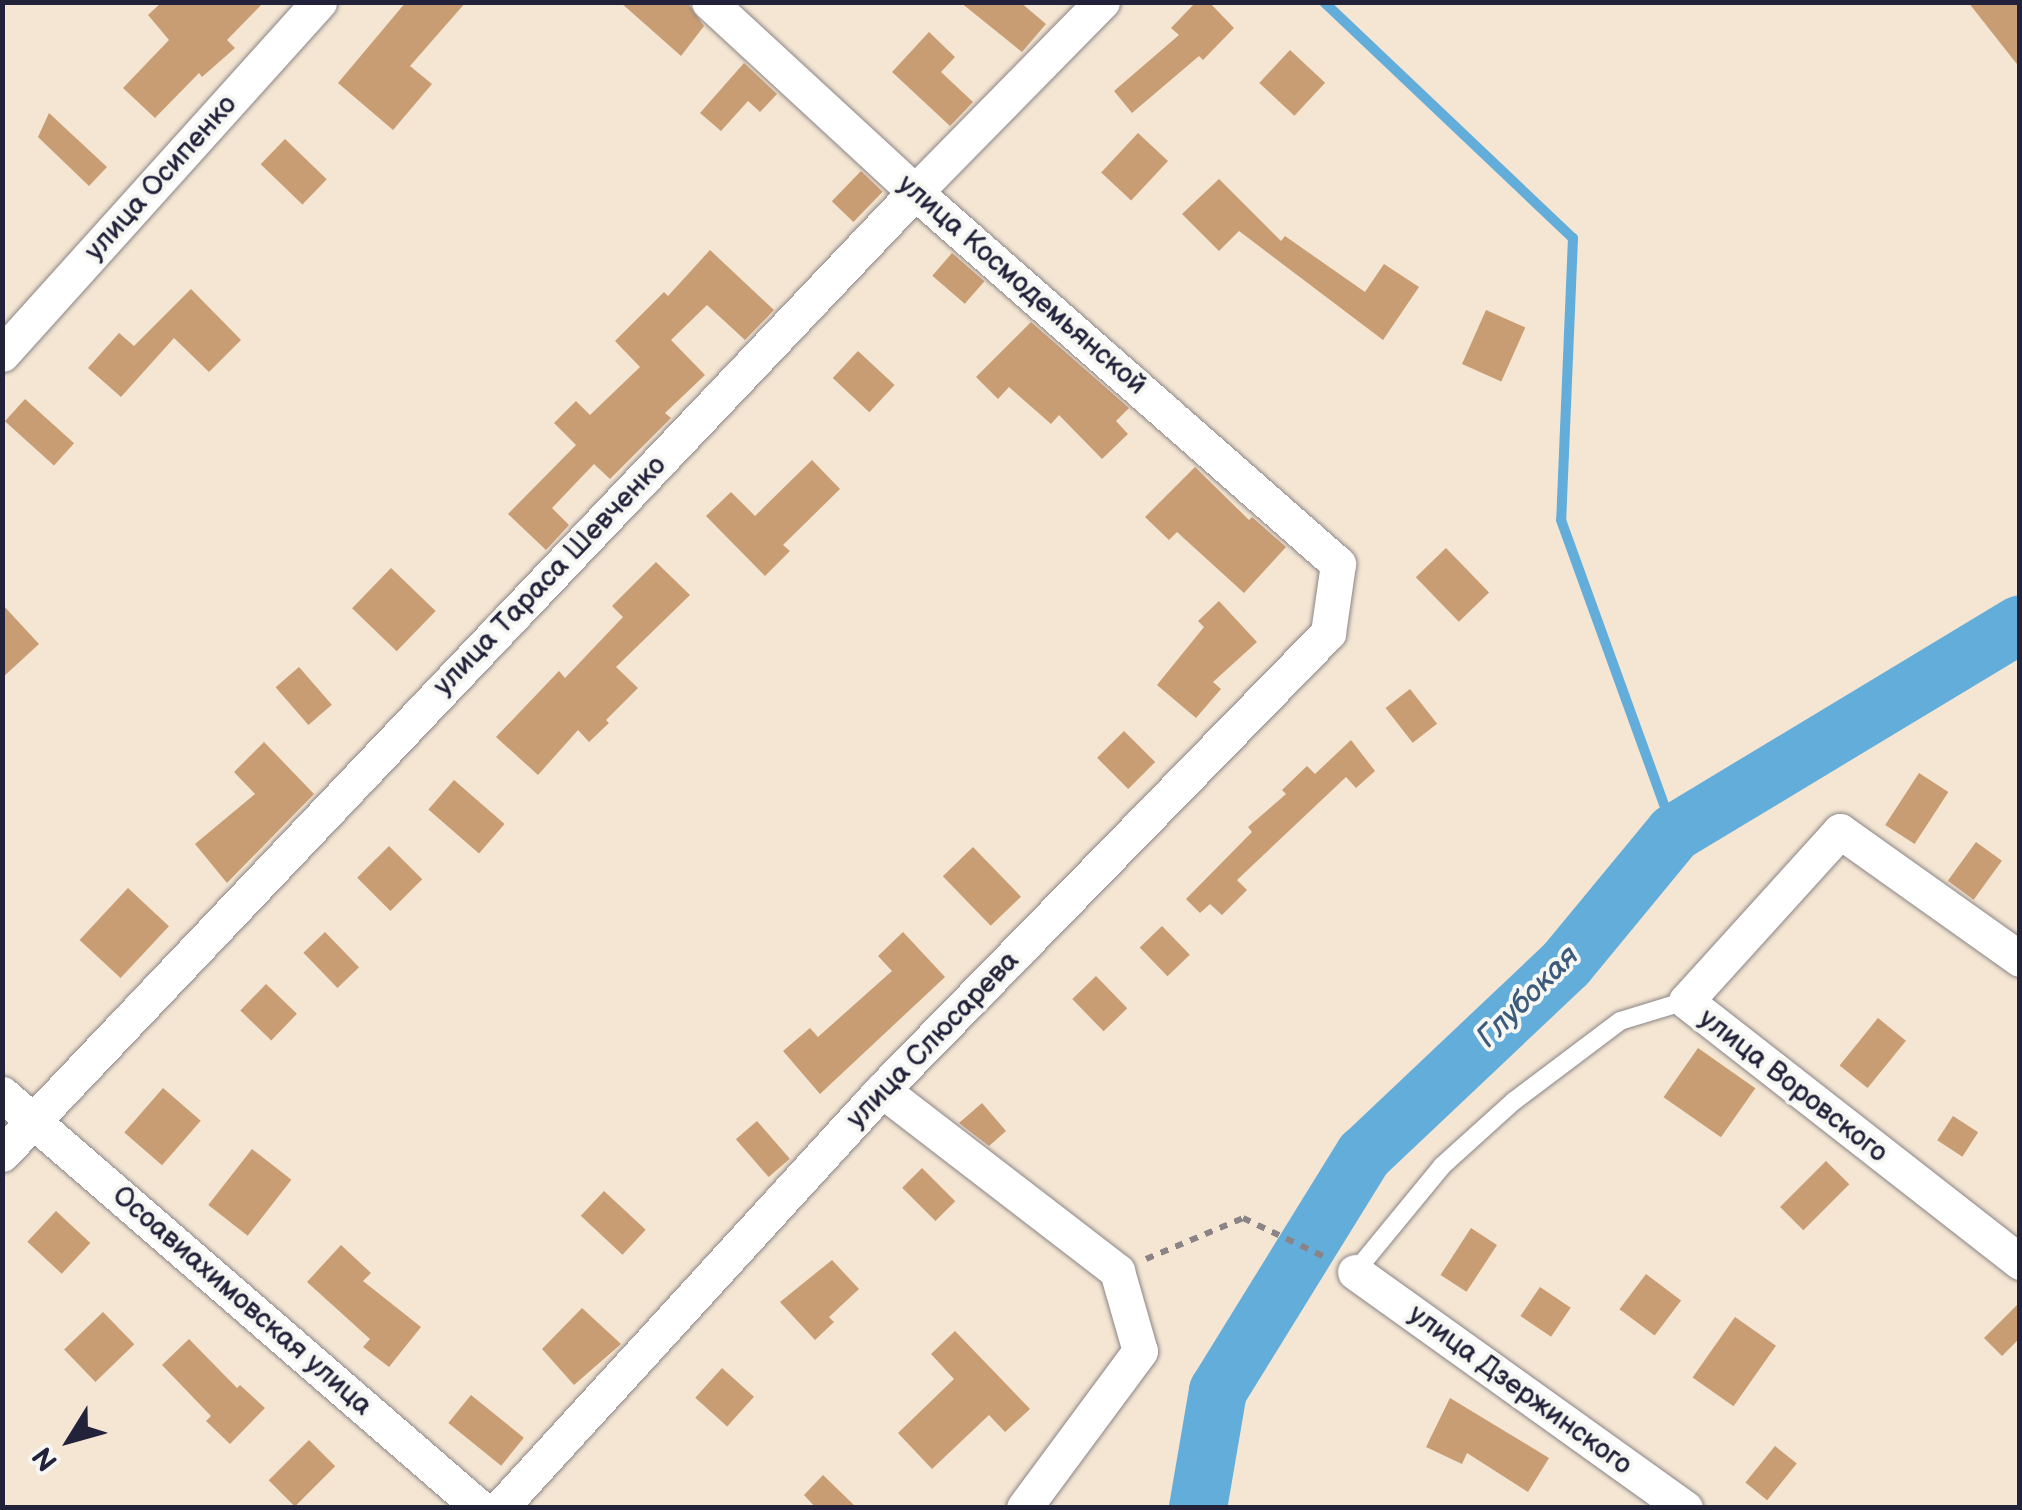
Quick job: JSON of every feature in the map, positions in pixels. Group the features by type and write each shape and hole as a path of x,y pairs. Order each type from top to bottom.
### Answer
{"street":[{"name":"улица Осипенко","path":"2,354 319,2"},
{"name":"улица Космодемьянской","path":"709,2 915,192 1338,564"},
{"name":"улица Тараса Шевченко","path":"2,1154 915,192 1102,2"},
{"name":"улица Слюсарева","path":"500,1508 882,1090 1328,634 1338,564"},
{"name":"улица Воровского","path":"2020,958 1840,831 1686,1002 2020,1262"},
{"path":"882,1090 1117,1271 1140,1351 1024,1508"},
{"name":"Осоавиахимовская улица","path":"2,1094 480,1508"},
{"name":"улица Дзержинского","path":"1355,1272 1685,1508"}],"lane":[{"path":"1355,1272 1442,1166 1514,1100 1620,1021 1686,1002"}],"path":[{"path":"1117,1271 1243,1218 1355,1272"}],"building":[{"path":"162,2 264,2 227,40 235,48 202,77 199,73 155,118 123,88 169,40 148,15"},
{"path":"406,2 466,2 410,66 432,84 393,130 338,83"},
{"path":"620,2 687,2 704,26 681,56"},
{"path":"960,2 1020,2 1046,24 1022,52"},
{"path":"1196,2 1209,2 1234,28 1203,60 1199,56 1132,113 1114,91 1179,35 1171,28"},
{"path":"1968,2 2020,2 2020,68"},
{"path":"929,32 955,57 941,72 973,102 950,126 892,72"},
{"path":"1290,50 1325,83 1294,116 1259,83"},
{"path":"744,63 777,94 760,112 748,101 721,131 700,113"},
{"path":"49,113 107,167 89,186 38,137"},
{"path":"1138,133 1168,161 1131,200 1101,172"},
{"path":"285,139 327,179 302,204 261,164"},
{"path":"861,171 883,192 853,222 832,201"},
{"path":"1219,179 1281,241 1285,236 1365,292 1384,264 1419,287 1383,340 1239,231 1219,251 1182,214"},
{"path":"710,250 774,310 745,340 707,305 671,340 705,375 665,413 671,418 610,479 594,464 552,508 569,525 546,550 508,514 576,445 554,423 576,401 590,415 640,367 615,341 664,292 668,296"},
{"path":"952,253 984,281 965,304 932,276"},
{"path":"191,289 241,340 209,372 174,338 121,397 88,368 119,333 134,346"},
{"path":"1486,310 1525,327 1501,381 1462,364"},
{"path":"1031,322 1129,408 1116,421 1128,434 1102,459 1059,415 1051,424 1009,387 998,399 976,377"},
{"path":"858,351 895,385 869,412 833,378"},
{"path":"25,399 74,443 54,465 5,421"},
{"path":"812,460 840,489 783,545 790,551 765,576 706,516 731,492 755,516"},
{"path":"1195,467 1249,520 1252,517 1286,547 1244,593 1177,532 1169,540 1145,517"},
{"path":"1446,548 1489,593 1459,622 1416,577"},
{"path":"656,562 690,595 616,667 638,688 606,720 609,723 589,742 578,730 538,775 496,737 559,671 565,678 623,617 612,606"},
{"path":"391,568 436,611 397,651 352,608"},
{"path":"1219,601 1257,642 1213,682 1221,689 1196,718 1157,685 1204,627 1198,621"},
{"path":"2,604 39,644 2,678"},
{"path":"299,667 332,705 308,725 276,687"},
{"path":"1410,689 1437,724 1413,743 1386,708"},
{"path":"1124,731 1155,762 1128,789 1097,758"},
{"path":"1351,740 1375,771 1356,788 1346,777 1237,880 1247,890 1222,915 1210,904 1200,913 1186,899 1252,832 1248,827 1286,794 1282,790 1307,766 1315,774"},
{"path":"264,742 314,794 227,883 195,844 255,794 234,772"},
{"path":"1919,773 1948,792 1915,844 1885,825"},
{"path":"454,780 505,824 479,853 428,809"},
{"path":"1976,842 2002,861 1974,900 1948,881"},
{"path":"389,846 422,879 390,911 357,878"},
{"path":"973,847 1021,897 991,926 943,876"},
{"path":"128,888 169,926 121,978 80,940"},
{"path":"1162,926 1190,955 1167,976 1140,948"},
{"path":"325,932 359,967 337,988 303,953"},
{"path":"903,932 945,977 820,1094 783,1051 810,1028 818,1037 892,971 878,956"},
{"path":"1096,976 1127,1008 1104,1031 1072,999"},
{"path":"266,984 297,1014 271,1040 240,1011"},
{"path":"1878,1018 1906,1041 1868,1088 1840,1065"},
{"path":"1698,1048 1755,1088 1721,1137 1664,1097"},
{"path":"163,1088 201,1121 162,1165 124,1133"},
{"path":"982,1103 1006,1131 989,1146 959,1123"},
{"path":"1953,1116 1978,1132 1962,1157 1937,1140"},
{"path":"757,1121 790,1159 769,1177 736,1139"},
{"path":"252,1149 291,1180 248,1236 208,1205"},
{"path":"1826,1161 1849,1184 1803,1230 1780,1207"},
{"path":"922,1168 955,1201 935,1221 902,1188"},
{"path":"604,1191 646,1230 622,1255 581,1216"},
{"path":"56,1211 90,1243 62,1274 27,1242"},
{"path":"1471,1228 1497,1245 1466,1292 1441,1275"},
{"path":"341,1245 371,1273 363,1281 421,1327 389,1367 363,1347 370,1339 307,1282"},
{"path":"832,1260 859,1289 829,1317 834,1322 815,1340 780,1302"},
{"path":"1646,1274 1681,1300 1655,1336 1620,1309"},
{"path":"1540,1287 1571,1308 1551,1337 1520,1316"},
{"path":"2020,1302 2020,1338 2002,1356 1984,1338"},
{"path":"582,1308 621,1344 574,1385 542,1349"},
{"path":"103,1312 134,1344 95,1382 64,1350"},
{"path":"1735,1317 1776,1346 1734,1406 1693,1378"},
{"path":"955,1331 1030,1409 1005,1432 989,1415 932,1469 898,1433 954,1379 931,1354"},
{"path":"189,1339 237,1388 240,1385 265,1408 230,1444 206,1421 211,1416 162,1365"},
{"path":"722,1368 754,1397 727,1426 695,1398"},
{"path":"471,1395 524,1438 501,1466 448,1423"},
{"path":"1450,1398 1549,1458 1528,1492 1467,1453 1462,1464 1426,1447"},
{"path":"309,1440 335,1466 295,1506 269,1480"},
{"path":"1775,1446 1797,1464 1767,1500 1745,1483"},
{"path":"823,1475 857,1508 816,1508 804,1495"}],"waterway":[{"path":"1324,2 1573,238 1561,520 1674,833"},
{"name":"Глубокая","path":"1198,1508 1218,1391 1364,1155 1566,964 1674,833 2020,624"}]}
